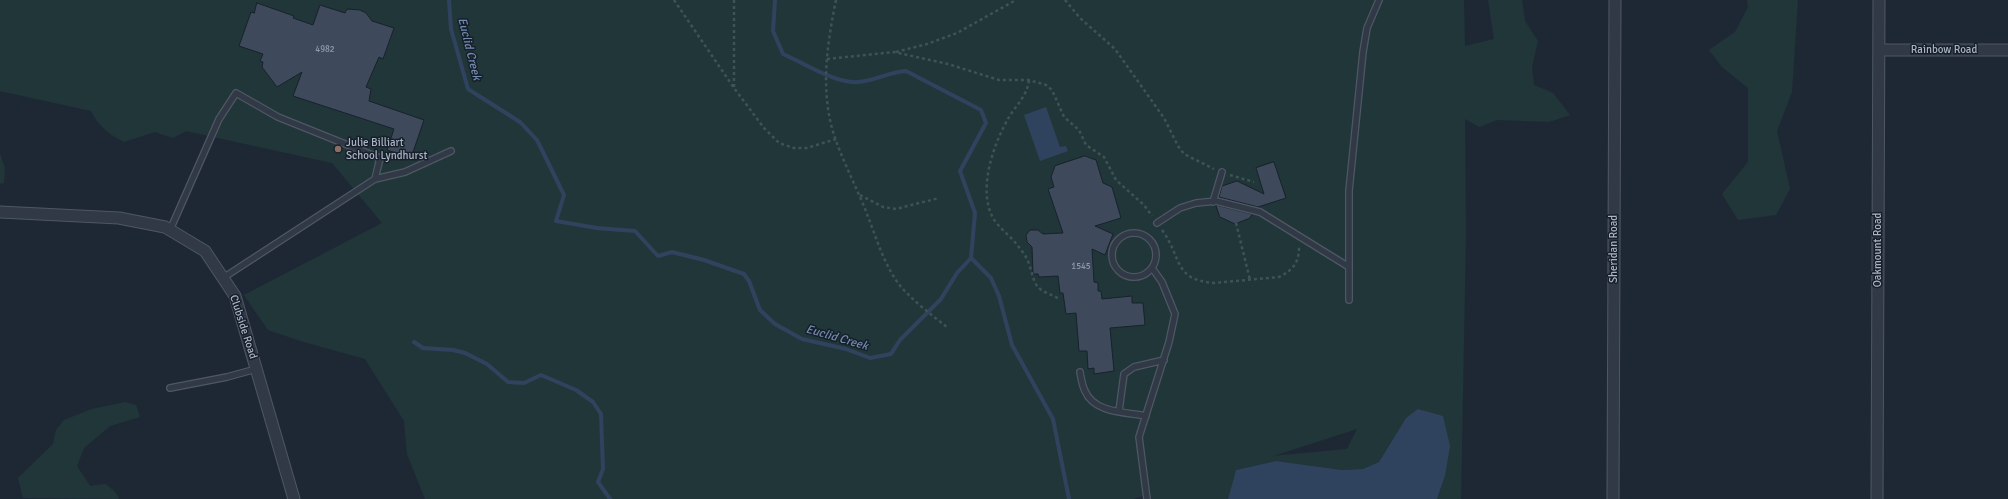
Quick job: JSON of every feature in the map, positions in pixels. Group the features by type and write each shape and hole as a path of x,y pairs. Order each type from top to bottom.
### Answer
{"street":[{"name":"Sheridan Road","path":"1613,499 1616,0"},
{"name":"Oakmount Road","path":"1877,499 1879,0"},
{"name":"Rainbow Road","path":"1879,50 2008,50"},
{"name":"Clubside Road","path":"0,212 119,218 165,227 205,251 235,296 294,499"}],"lane":[{"path":"1349,300 1349,191 1363,52 1367,28 1379,0"},
{"path":"170,230 219,119 236,93 278,117 380,158 375,179"},
{"path":"223,278 375,179 405,172 451,151"},
{"path":"1213,202 1222,172"},
{"path":"1157,224 1180,208 1196,203 1213,202 1260,212 1349,267"},
{"path":"1133,233 1147,237 1156,249 1156,256 1152,268 1145,275 1138,278 1123,276 1113,265 1111,258 1114,244 1125,234 1133,233"},
{"path":"1147,499 1139,437 1170,342 1175,314 1162,282 1152,268"},
{"path":"1119,411 1124,374 1134,368 1164,360"},
{"path":"170,388 228,377 256,369"},
{"path":"1080,372 1085,391 1092,400 1103,408 1146,416"}],"path":[{"path":"674,0 734,88 764,128 779,143 794,148 807,148 836,139"},
{"path":"734,0 734,88"},
{"path":"836,0 829,32 825,80 827,105 836,139 882,253 892,273 899,284 948,328"},
{"path":"827,59 894,52 927,44 957,33 1016,0"},
{"path":"1065,0 1080,18 1115,49 1164,118 1178,146 1184,154 1222,172 1254,182"},
{"path":"894,52 948,64 998,80 1029,80 1046,85 1052,90 1064,118 1079,130 1086,145 1104,157 1116,180 1144,205 1168,238 1182,270 1195,280 1214,283 1279,277 1288,272 1297,264 1299,256 1298,236"},
{"path":"1029,80 1028,90 1010,117 992,154 987,188 989,209 993,218 1011,236 1025,254 1031,268 1031,276 1040,289 1059,299"},
{"path":"859,194 883,207 896,209 939,198"},
{"path":"1236,223 1250,280"}],"green space":[{"path":"0,0 1464,0 1465,46 1494,39 1488,0 1522,0 1525,21 1538,41 1532,67 1534,85 1553,93 1570,115 1549,122 1497,120 1479,127 1465,119 1466,232 1461,499 1437,499 1445,476 1406,418 1379,462 1363,469 1342,470 1276,461 1236,470 1228,499 1147,499 1146,495 1133,499 425,499 407,454 404,421 365,359 268,330 244,295 382,223 332,163 186,131 173,138 155,132 124,142 104,129 91,111 0,91","holes":["1357,429 1347,449 1273,456"]},
{"path":"1747,0 1798,0 1792,92 1777,131 1790,189 1776,215 1738,220 1722,194 1748,162 1748,88 1722,67 1709,50 1735,32 1748,7"},
{"path":"0,154 5,168 4,183 0,184"},
{"path":"125,402 136,405 140,417 110,426 84,448 77,466 90,486 106,484 116,493 119,499 23,498 18,478 53,444 56,430 64,420 92,409"}],"water":[{"path":"1046,107 1060,147 1066,146 1068,151 1040,161 1024,115"},
{"path":"1418,409 1443,416 1450,446 1445,476 1437,499 1228,499 1236,470 1276,461 1342,470 1363,469 1379,462 1406,418"}],"building":[{"path":"257,3 294,16 293,18 313,25 320,5 345,13 347,9 360,10 366,13 372,21 394,28 383,59 379,57 366,87 371,89 369,101 424,120 411,158 387,150 394,129 293,96 302,72 277,87 262,67 263,62 260,61 263,54 239,46 251,12 254,13"},
{"path":"1085,156 1096,160 1103,183 1112,187 1121,218 1095,226 1113,234 1105,255 1092,249 1094,282 1098,283 1098,291 1101,291 1102,299 1132,296 1132,303 1143,303 1145,325 1110,328 1114,371 1094,374 1094,368 1088,369 1087,351 1079,351 1076,313 1066,314 1063,293 1060,293 1058,276 1039,277 1038,274 1033,274 1032,247 1027,242 1026,235 1030,230 1038,230 1043,234 1063,233 1048,189 1054,187 1051,177 1055,166"},
{"path":"1274,162 1286,198 1258,207 1219,197 1222,186 1237,181 1264,194 1256,168"},
{"path":"1216,205 1252,214 1250,218 1235,224 1220,217"}],"waterway":[{"name":"Euclid Creek","path":"449,0 451,29 468,89 520,122 537,140 564,195 556,221 597,228 635,231 658,256 672,252 704,260 744,274 749,281 760,310 775,324 802,339 846,349 870,358 891,354 900,340 941,299 957,273 971,258 991,278 999,296 1012,345 1053,419 1069,499"},
{"path":"775,0 773,31 783,54 820,72 849,82 870,80 893,73 906,71 981,110 986,123 960,171 975,213 971,258"},
{"path":"414,342 423,348 453,350 465,353 487,364 508,382 524,383 541,375 576,390 593,402 601,414 603,469 598,482 610,499"}],"place":[{"name":"Julie Billiart School Lyndhurst","path":"338,149"}]}
